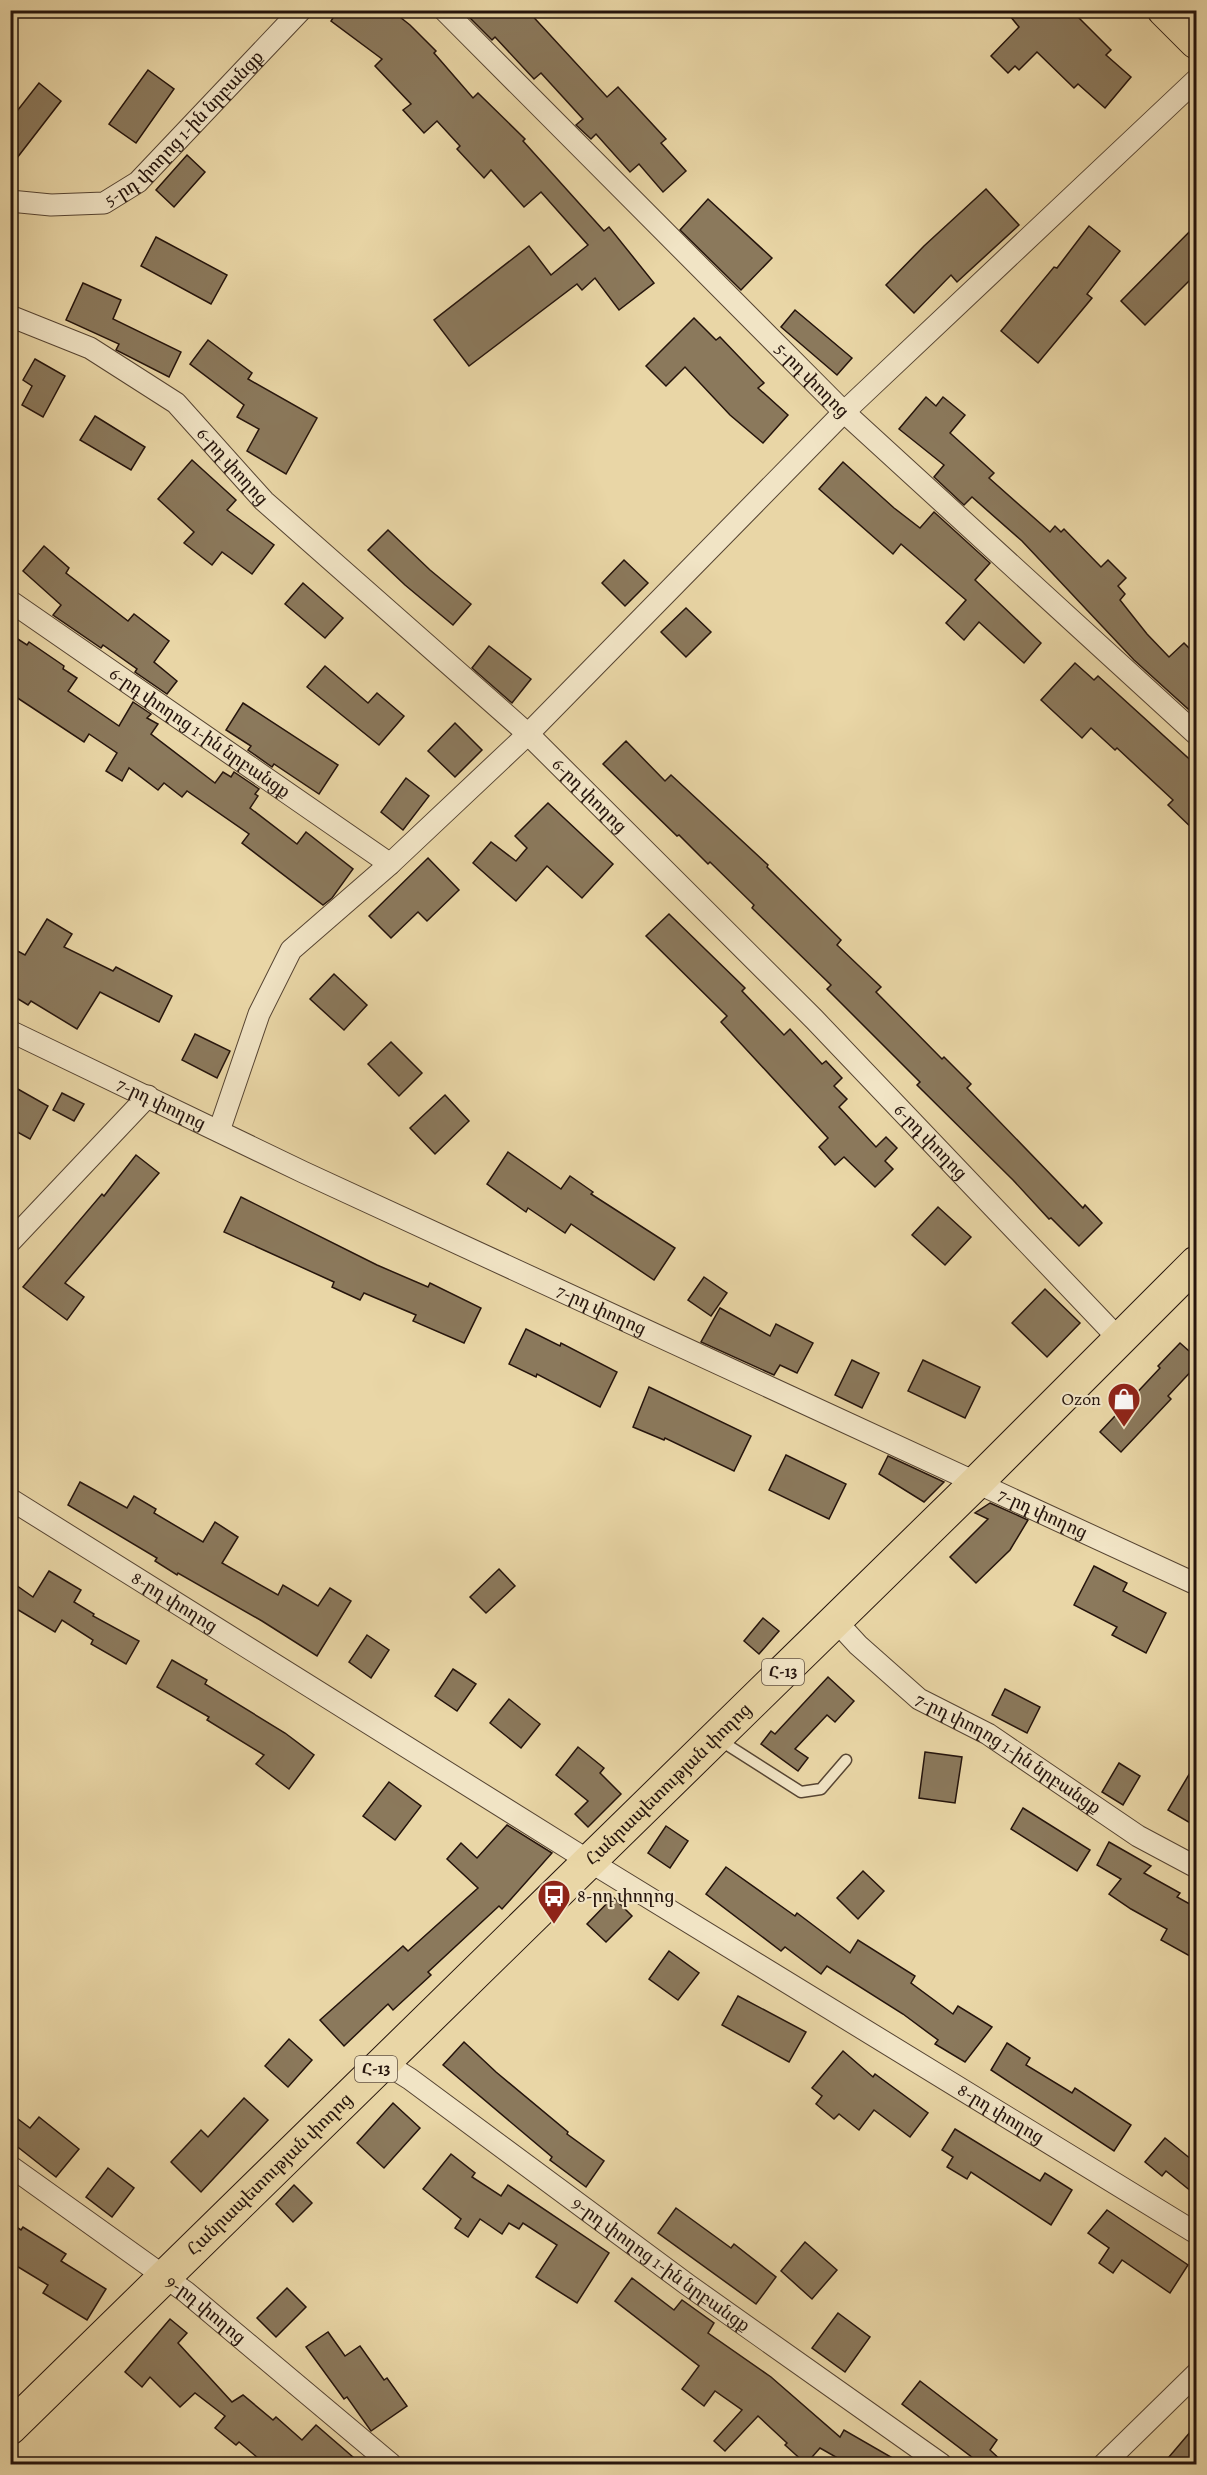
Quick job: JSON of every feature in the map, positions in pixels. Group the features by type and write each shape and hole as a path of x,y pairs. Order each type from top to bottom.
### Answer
{"main road":[{"path":"1164,10 1197,42"},
{"name":"Հանրապետության փողոց","path":"10,2428 977,1482 1197,1263"}],"street":[{"name":"5-րդ փողոց 1-ին նրբանցք","path":"10,201 51,205 104,203 138,182 301,10"},
{"name":"5-րդ փողոց","path":"444,10 844,412 1197,734"},
{"path":"219,1131 259,1014 291,951 390,864 528,735 844,412 1197,80"},
{"name":"6-րդ փողոց","path":"10,316 90,348 176,403 264,501 528,735 814,1019 1119,1339"},
{"name":"6-րդ փողոց 1-ին նրբանցք","path":"10,601 390,864"},
{"name":"7-րդ փողոց","path":"10,1031 303,1172 1197,1584"},
{"path":"10,1242 148,1096"},
{"name":"8-րդ փողոց","path":"10,1499 589,1861 1197,2233"},
{"name":"7-րդ փողոց 1-ին նրբանցք","path":"835,1620 858,1645 919,1699 988,1734 1138,1836 1197,1867"},
{"name":"9-րդ փողոց 1-ին նրբանցք","path":"383,2062 411,2079 688,2285 941,2464"},
{"name":"9-րդ փողոց","path":"10,2166 186,2292 391,2464"},
{"path":"1104,2464 1197,2374"}],"lane":[{"path":"716,1737 801,1792 821,1789 846,1760"}],"building":[{"path":"338,10 391,10 410,25 436,51 434,53 473,98 478,93 525,139 523,141 604,231 609,227 654,283 619,310 595,278 582,290 577,284 469,366 434,320 529,246 551,275 588,245 541,192 524,207 491,170 484,178 457,149 460,146 437,121 424,133 403,110 411,104 375,66 382,59 331,21"},
{"path":"462,10 527,10 607,97 618,87 666,139 661,143 686,171 663,192 639,164 630,172 596,134 591,139 576,125 583,119 541,73 534,79 495,37 492,40"},
{"path":"1005,10 1071,10 1111,50 1106,55 1131,77 1105,108 1078,84 1074,88 1037,52 1019,70 1015,66 1008,73 991,56 1019,27"},
{"path":"148,70 174,89 136,143 109,124"},
{"path":"39,83 61,101 10,167 10,120"},
{"path":"187,155 205,172 174,207 156,190"},
{"path":"986,189 1019,225 957,282 951,275 914,313 886,285 924,246"},
{"path":"708,199 772,258 741,290 680,230"},
{"path":"1197,224 1197,273 1145,325 1121,301"},
{"path":"1089,226 1120,251 1087,294 1092,298 1038,363 1001,331 1054,267 1057,268"},
{"path":"156,237 227,275 211,304 141,266"},
{"path":"83,283 121,300 113,319 181,352 169,377 116,350 119,344 66,320"},
{"path":"795,310 852,358 837,375 781,327"},
{"path":"694,318 716,340 720,337 764,383 758,388 788,415 763,443 730,415 685,367 666,386 646,366"},
{"path":"208,340 252,373 248,379 317,418 286,474 247,451 259,429 237,417 244,405 190,364"},
{"path":"35,359 65,376 43,417 22,405 32,386 23,380"},
{"path":"926,397 936,406 943,397 965,415 950,433 994,473 989,478 1050,532 1055,526 1061,532 1064,529 1101,567 1108,560 1126,578 1118,586 1125,594 1120,600 1169,657 1184,643 1197,656 1197,717 1134,660 1022,541 972,497 964,505 934,477 944,465 899,429"},
{"path":"95,416 145,447 131,470 80,440"},
{"path":"192,460 236,500 227,510 274,545 252,574 222,552 212,565 184,543 194,532 158,499"},
{"path":"843,462 920,528 934,512 990,563 975,580 1041,643 1024,663 979,622 964,640 946,623 966,600 901,544 893,554 819,489"},
{"path":"388,530 430,570 471,604 453,625 368,550"},
{"path":"44,546 69,568 66,573 128,621 134,614 169,641 154,662 177,681 167,694 135,672 137,669 103,645 101,648 53,615 61,605 23,571"},
{"path":"624,560 648,583 625,606 602,583"},
{"path":"303,583 343,618 325,638 285,604"},
{"path":"686,608 711,632 686,657 661,632"},
{"path":"10,634 27,645 29,642 64,666 63,669 77,678 68,691 119,726 133,702 151,714 147,718 158,724 151,734 215,783 223,772 231,777 234,772 259,789 255,794 258,796 250,808 297,844 306,832 353,869 332,898 323,905 242,843 249,834 187,791 182,797 164,783 158,790 129,768 122,781 106,771 117,753 89,734 84,742 10,693"},
{"path":"489,646 531,679 512,703 472,668"},
{"path":"1075,663 1094,680 1098,676 1197,766 1190,775 1197,782 1197,833 1168,805 1173,800 1117,748 1115,750 1091,728 1082,738 1041,700"},
{"path":"325,666 368,703 377,693 404,716 379,745 307,687"},
{"path":"243,703 338,765 319,794 274,764 272,767 248,750 251,746 226,730"},
{"path":"455,723 482,750 455,777 428,751"},
{"path":"626,741 665,781 671,775 768,865 767,867 841,940 837,945 881,987 876,992 942,1059 944,1057 971,1084 967,1088 1083,1208 1085,1205 1102,1223 1079,1246 1051,1218 1049,1219 917,1085 920,1082 827,989 831,985 752,908 754,905 710,862 708,864 679,835 677,836 603,764"},
{"path":"406,778 429,796 403,830 381,812"},
{"path":"548,803 613,864 582,898 547,866 516,901 473,863 491,842 516,861 527,848 515,836"},
{"path":"428,858 459,890 427,921 418,912 391,938 369,916"},
{"path":"669,914 745,988 742,991 784,1035 790,1029 822,1064 826,1061 842,1078 834,1086 847,1099 839,1107 876,1147 886,1137 897,1148 885,1161 893,1169 875,1187 844,1157 835,1165 819,1147 828,1138 721,1022 727,1016 646,936"},
{"path":"47,919 72,934 64,947 113,971 116,967 172,996 159,1022 100,992 77,1029 31,1001 28,1005 10,994 10,947 25,955"},
{"path":"334,974 367,1005 344,1030 310,999"},
{"path":"195,1034 230,1051 217,1078 182,1060"},
{"path":"391,1042 422,1073 399,1096 368,1064"},
{"path":"16,1088 48,1106 30,1139 10,1128 10,1098"},
{"path":"62,1093 84,1104 74,1121 53,1110"},
{"path":"445,1095 469,1121 435,1154 410,1128"},
{"path":"508,1152 561,1189 570,1176 593,1192 591,1194 675,1248 654,1280 571,1224 565,1233 528,1208 526,1212 487,1184"},
{"path":"136,1155 159,1173 65,1283 84,1297 67,1320 23,1287 102,1194 104,1196"},
{"path":"241,1197 377,1265 428,1287 430,1283 481,1308 464,1343 413,1321 416,1315 364,1293 360,1300 332,1287 334,1282 224,1232"},
{"path":"938,1207 971,1237 945,1265 912,1235"},
{"path":"704,1277 727,1293 711,1316 688,1300"},
{"path":"1045,1289 1080,1323 1047,1357 1012,1323"},
{"path":"720,1308 770,1336 776,1324 813,1343 797,1373 780,1365 774,1375 701,1342"},
{"path":"526,1329 560,1346 561,1343 617,1372 600,1407 537,1374 536,1377 509,1364"},
{"path":"1180,1343 1197,1358 1197,1365 1168,1396 1171,1399 1121,1452 1100,1432 1160,1368 1158,1366"},
{"path":"852,1360 879,1373 862,1408 835,1395"},
{"path":"923,1360 980,1387 965,1418 908,1391"},
{"path":"649,1387 751,1436 734,1471 665,1438 664,1440 633,1427"},
{"path":"786,1455 846,1484 829,1519 769,1490"},
{"path":"888,1456 944,1482 924,1502 879,1474"},
{"path":"80,1482 127,1508 134,1496 156,1509 154,1513 203,1542 215,1522 238,1537 222,1563 278,1595 283,1585 318,1606 330,1588 351,1601 317,1656 262,1621 178,1573 177,1575 155,1561 157,1558 68,1505"},
{"path":"990,1503 1028,1520 1010,1550 976,1583 950,1557 988,1519 975,1513"},
{"path":"1094,1566 1127,1583 1123,1591 1166,1613 1146,1653 1112,1635 1117,1627 1074,1605"},
{"path":"499,1569 515,1586 486,1613 470,1597"},
{"path":"49,1571 81,1590 74,1602 94,1614 93,1616 139,1641 126,1664 91,1644 93,1640 62,1620 55,1632 10,1605 10,1581 33,1597"},
{"path":"763,1618 779,1631 759,1654 744,1641"},
{"path":"367,1635 389,1650 371,1678 349,1662"},
{"path":"172,1660 207,1680 205,1684 285,1733 314,1755 289,1789 256,1764 264,1755 207,1720 209,1717 157,1687"},
{"path":"453,1669 476,1684 457,1711 435,1696"},
{"path":"828,1677 854,1701 835,1722 827,1715 795,1749 808,1758 798,1771 761,1744 771,1731 775,1734"},
{"path":"1005,1689 1040,1707 1027,1733 992,1715"},
{"path":"509,1699 540,1724 521,1748 490,1723"},
{"path":"578,1747 604,1768 600,1773 621,1794 588,1827 575,1814 588,1801 556,1775"},
{"path":"925,1752 962,1757 955,1803 919,1798"},
{"path":"1197,1761 1197,1827 1168,1810"},
{"path":"1119,1763 1140,1776 1123,1805 1102,1792"},
{"path":"389,1782 421,1806 395,1840 363,1816"},
{"path":"1023,1808 1090,1850 1077,1871 1011,1829"},
{"path":"507,1825 552,1853 502,1909 499,1906 428,1972 431,1975 393,2010 388,2004 344,2046 320,2020 403,1946 408,1951 478,1888 447,1859 461,1843 477,1858"},
{"path":"666,1826 688,1841 670,1868 648,1853"},
{"path":"1109,1842 1151,1866 1144,1873 1180,1893 1177,1897 1197,1908 1197,1960 1161,1940 1167,1929 1109,1894 1121,1879 1097,1865"},
{"path":"726,1867 795,1916 797,1913 850,1953 858,1940 915,1976 911,1983 953,2014 958,2006 992,2027 965,2062 935,2044 938,2040 903,2014 827,1966 821,1974 785,1947 781,1951 706,1894"},
{"path":"863,1871 884,1891 858,1919 837,1898"},
{"path":"613,1897 632,1916 606,1942 587,1924"},
{"path":"669,1951 699,1973 678,2000 649,1979"},
{"path":"738,1996 806,2032 789,2062 722,2025"},
{"path":"289,2039 312,2060 288,2087 265,2066"},
{"path":"464,2042 568,2132 567,2134 604,2161 586,2187 550,2160 552,2157 443,2065"},
{"path":"1007,2043 1030,2058 1026,2065 1072,2093 1075,2088 1131,2125 1114,2151 991,2070"},
{"path":"843,2051 873,2077 875,2074 928,2113 910,2137 874,2110 859,2130 839,2114 834,2119 816,2104 822,2096 812,2088"},
{"path":"244,2098 268,2120 201,2192 171,2162 201,2130 208,2137"},
{"path":"393,2103 420,2128 384,2168 357,2143"},
{"path":"10,2113 30,2128 39,2117 79,2149 56,2177 10,2141"},
{"path":"955,2129 1040,2181 1045,2173 1072,2190 1051,2225 971,2172 967,2179 947,2167 953,2157 942,2150"},
{"path":"1165,2138 1197,2164 1197,2196 1166,2171 1162,2176 1145,2162"},
{"path":"451,2154 475,2173 472,2177 501,2196 508,2185 609,2253 577,2303 536,2277 557,2245 523,2223 519,2229 509,2223 502,2234 480,2219 468,2237 455,2228 461,2219 423,2189"},
{"path":"108,2168 134,2188 112,2217 86,2197"},
{"path":"294,2185 312,2203 293,2222 276,2204"},
{"path":"676,2208 731,2248 734,2244 776,2277 756,2304 658,2233"},
{"path":"1107,2210 1188,2265 1170,2293 1122,2260 1113,2273 1099,2263 1109,2248 1088,2233"},
{"path":"10,2223 21,2230 23,2227 66,2254 61,2261 106,2289 87,2320 43,2293 48,2285 10,2262"},
{"path":"805,2242 837,2270 812,2299 781,2271"},
{"path":"632,2278 674,2310 682,2300 714,2323 708,2333 771,2377 840,2437 844,2430 903,2464 848,2464 820,2448 806,2464 758,2416 725,2451 714,2441 742,2410 715,2391 704,2406 682,2389 699,2366 615,2301"},
{"path":"287,2288 306,2307 276,2337 257,2318"},
{"path":"838,2313 870,2337 845,2372 812,2348"},
{"path":"170,2319 187,2333 178,2343 232,2402 243,2395 273,2420 276,2417 302,2440 316,2425 361,2464 265,2464 239,2442 236,2445 215,2428 225,2416 195,2393 180,2407 150,2377 142,2387 125,2372"},
{"path":"328,2332 345,2356 360,2346 384,2380 387,2378 407,2406 371,2431 347,2397 344,2399 306,2347"},
{"path":"920,2381 997,2440 990,2450 1005,2464 981,2464 902,2404"},
{"path":"1197,2424 1197,2464 1163,2464"}],"place":[{"name":"Ozon","path":"1124,1428"},
{"name":"8-րդ փողոց","path":"554,1925"}]}
